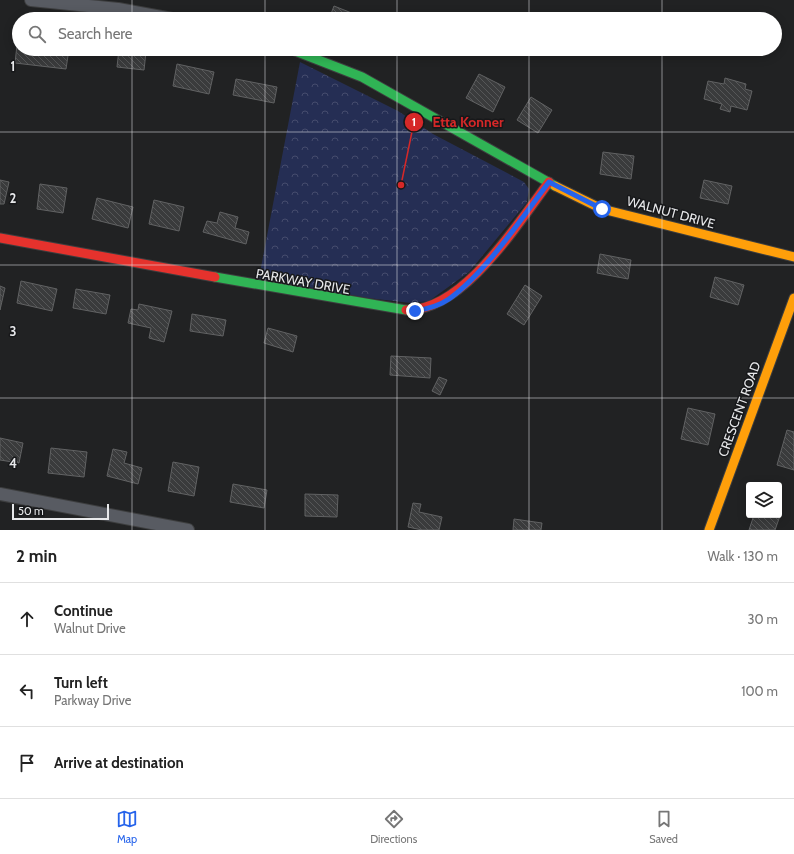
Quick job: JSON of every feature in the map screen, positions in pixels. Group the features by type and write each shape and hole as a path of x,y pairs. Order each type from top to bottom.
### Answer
{"street":[{"path":"31,0 134,12"},
{"name":"WALNUT DRIVE","path":"308,56 362,77 549,182 602,209 794,257"},
{"name":"PARKWAY DRIVE","path":"0,238 374,306 415,311 436,306 449,299 462,288 501,244 549,182"},
{"name":"CRESCENT ROAD","path":"709,530 794,298"},
{"path":"0,494 188,530"}],"green space":[{"path":"300,62 398,111 433,134 524,182 529,189 527,202 469,272 429,301 411,303 368,298 259,278"}],"building":[{"path":"334,6 349,12 332,12"},
{"path":"16,56 68,56 66,69 15,63"},
{"path":"118,56 146,56 144,70 117,67"},
{"path":"177,64 214,72 209,94 173,86"},
{"path":"479,74 505,87 493,112 466,98"},
{"path":"725,78 746,84 745,89 752,91 747,110 731,106 730,112 720,109 722,104 704,99 708,81 724,84"},
{"path":"236,79 277,87 274,103 233,95"},
{"path":"531,97 552,110 538,133 517,120"},
{"path":"603,152 634,156 631,179 600,174"},
{"path":"0,180 9,182 4,204 0,204"},
{"path":"704,180 732,186 728,204 700,198"},
{"path":"40,184 67,188 63,213 37,209"},
{"path":"97,198 133,207 128,228 92,219"},
{"path":"154,200 184,207 179,231 149,224"},
{"path":"220,212 238,217 235,228 249,232 246,244 203,232 207,221 217,223"},
{"path":"600,254 631,260 628,279 597,273"},
{"path":"715,277 744,285 738,305 710,297"},
{"path":"21,281 57,289 52,311 17,303"},
{"path":"525,285 542,296 524,325 507,314"},
{"path":"0,286 5,288 0,310"},
{"path":"76,289 110,295 106,314 73,308"},
{"path":"139,304 172,311 164,342 149,338 151,328 128,323 131,309 138,310"},
{"path":"192,314 226,320 223,336 190,331"},
{"path":"268,328 297,336 293,352 264,343"},
{"path":"391,356 431,358 430,378 390,375"},
{"path":"439,377 447,380 440,395 432,391"},
{"path":"688,408 715,414 708,445 681,439"},
{"path":"787,430 794,432 794,470 777,465"},
{"path":"0,438 23,443 19,463 0,460"},
{"path":"51,448 87,452 84,477 48,473"},
{"path":"113,449 127,452 124,463 142,468 138,484 107,476"},
{"path":"173,462 199,467 194,496 168,491"},
{"path":"233,484 267,490 264,508 230,502"},
{"path":"305,494 338,495 337,517 305,516"},
{"path":"413,503 421,504 419,512 442,517 439,530 422,530 408,527"},
{"path":"753,518 779,518 775,530 749,530"},
{"path":"514,519 542,523 541,530 513,530"}],"traffic: fast":[{"path":"308,56 362,77 555,186"},
{"path":"215,277 406,310"}],"traffic: slow":[{"path":"555,186 602,209 794,257"},
{"path":"709,530 794,298"}],"traffic: jam":[{"path":"406,310 427,307 448,297 468,281 505,241 549,182"},
{"path":"0,238 215,277"}],"place":[{"name":"Etta Konner","path":"401,185"}],"route":[{"path":"415,311 436,306 449,299 462,288 477,273 515,227 549,182 602,209"}]}
